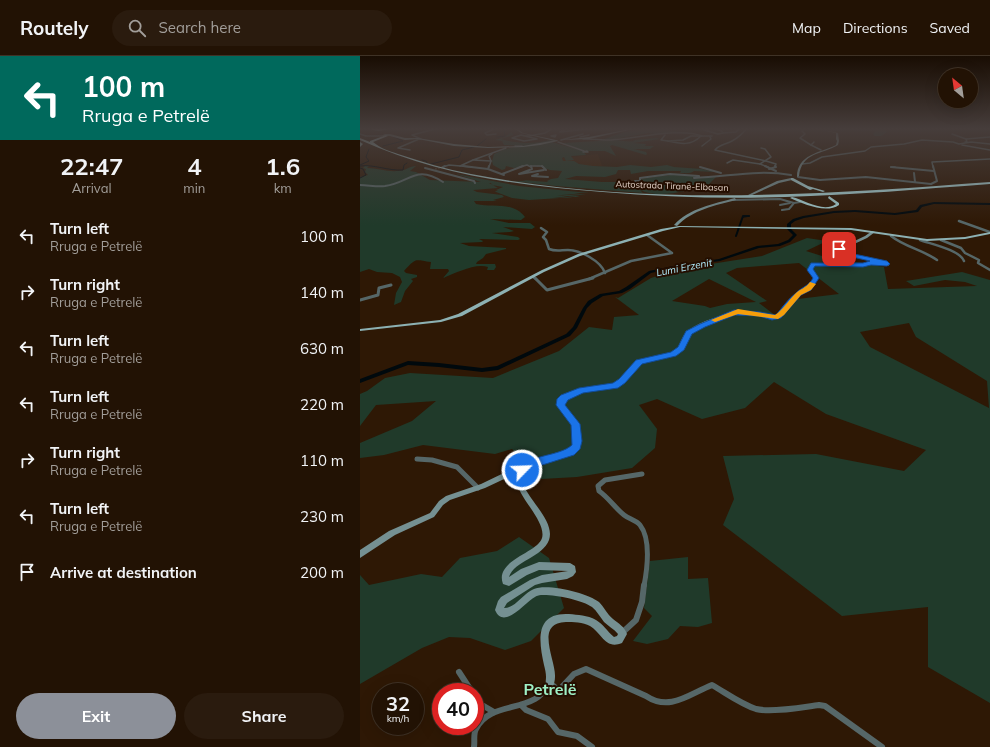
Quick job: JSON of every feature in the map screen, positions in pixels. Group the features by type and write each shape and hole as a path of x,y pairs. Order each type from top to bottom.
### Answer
{"highway":[{"name":"Autostrada Tiranë-Elbasan","path":"407,160 463,174 509,182 568,190 634,195 768,197 837,195 990,184"},
{"name":"Autostrada Tiranë-Elbasan","path":"413,160 480,176 534,185 649,194 785,196 990,184"},
{"path":"785,196 805,192 806,189 798,177 790,177"},
{"path":"803,184 820,193"},
{"path":"808,187 825,192 872,192"},
{"path":"811,204 808,201 811,198 837,195"},
{"path":"768,197 796,199 825,208 833,207 838,204 837,201 829,197"}],"main road":[{"path":"360,330 452,318 466,313 533,277 582,254 679,225 739,228 769,227 851,229 920,240 940,240 981,236 990,233"}],"street":[{"path":"459,166 472,160"},
{"path":"477,160 491,161 488,169"},
{"path":"727,163 733,160"},
{"path":"735,160 760,164 790,177 820,180 866,177 936,183 937,182 931,163 966,160"},
{"path":"763,160 776,164 774,166 776,167 769,169"},
{"path":"798,177 802,164 805,160"},
{"path":"802,164 816,160"},
{"path":"760,164 766,161"},
{"path":"443,167 449,165 488,169 503,175 525,166 542,166 544,170 547,171 532,176 548,177"},
{"path":"531,166 532,169 519,174 544,170"},
{"path":"700,167 722,174"},
{"path":"891,167 934,171"},
{"path":"425,168 474,181 475,183"},
{"path":"360,185 385,186 435,169"},
{"path":"721,170 722,174"},
{"path":"635,181 640,181 640,178 650,176 681,174 699,176 695,178 746,172 780,173"},
{"path":"423,173 434,176 444,182"},
{"path":"914,173 915,182"},
{"path":"749,195 790,177"},
{"path":"679,225 695,212 733,200 780,199 790,203"},
{"path":"780,205 800,202"},
{"path":"782,210 789,209 794,203"},
{"path":"959,221 990,233"},
{"path":"541,228 547,232 543,237 546,240 548,248 557,251 571,250 582,254 604,268 605,273"},
{"path":"360,554 392,533 432,515 441,503 448,498 478,488 518,469 570,453 576,447 578,441 575,424 560,405 562,399 582,390 615,385 622,381 639,362 674,354 681,348 689,333 702,325 729,314 740,312 762,314 772,318 778,316 798,294 809,288 814,282 816,278 810,270 814,264 863,265 871,263 887,265 885,262 833,252 873,232"},
{"path":"533,277 547,290 586,281 631,261 672,254 647,234"},
{"path":"891,236 899,243 931,255 937,260"},
{"path":"920,240 951,250 964,258 964,261"},
{"path":"940,240 960,248 965,253 979,260 978,263 990,270"},
{"path":"360,300 378,295 378,289 391,285"},
{"path":"418,459 432,460 457,466 478,488"},
{"path":"523,468 520,473 519,481 545,526 546,539 543,544 521,559 508,571 505,574 505,580 509,582 524,572 539,566 570,567 573,571 569,575 543,578 534,582 502,602 499,608 500,612 509,612 535,592 546,590 557,591 594,603 605,618 622,632"},
{"path":"474,747 476,728 496,711 521,705 539,698 546,691 552,677 543,635 547,626 553,619 561,618 587,620 602,629 610,640 613,641 618,640 622,635 622,632 636,620 642,602 647,567 646,541 644,532 639,524 624,515 606,496 599,491 598,486 605,480 642,474"},
{"path":"550,683 557,689 560,689 577,672 589,669 659,704 679,700 712,685 735,699 757,708 782,709 819,705 831,710 882,747"},
{"path":"459,672 466,683"},
{"path":"521,705 526,710 548,719 558,732 577,736 592,747"},
{"path":"484,706 496,711"}],"shaded area":[{"path":"600,160 602,166 586,166 574,162 563,161"}],"green space":[{"path":"563,160 574,161 579,164 593,166 617,167 630,165 651,167 667,165 715,172 694,171 691,173 680,173 681,171 648,171 631,174 630,170 618,170 616,174 605,177 576,176 565,179 602,182 640,182 643,183 643,185 645,183 641,179 662,176 697,176 692,178 694,179 716,177 709,184 710,186 666,194 649,193 640,190 643,193 512,181 526,181 523,180 548,182 547,181 551,179 558,178 562,171 527,165 514,168 506,166 505,169 502,170 493,165 492,161"},
{"path":"365,166 369,166 367,168 401,171 416,166 410,171 416,172 430,180 481,182 456,174 519,186 589,193 574,193 586,195 562,194 580,196 576,197 557,195 573,198 553,197 560,198 529,200 512,198 496,192 495,191 498,191 496,190 503,187 493,185 498,188 473,190 477,192 502,195 504,197 493,200 497,201 474,201 476,204 509,207 520,212 525,217 521,220 490,219 509,223 530,223 535,227 532,229 503,227 514,231 492,233 518,237 520,239 518,240 479,239 483,241 460,243 469,246 506,248 486,254 476,264 495,264 496,267 494,270 487,270 488,267 477,266 443,278 449,271 448,269 430,269 431,262 418,260 414,261 404,271 406,273 417,275 417,277 411,279 413,281 405,291 401,302 394,305 396,293 402,282 400,277 392,273 377,272 369,269 360,272 360,177 368,175 365,172 366,169 363,168"},
{"path":"807,238 827,241 806,251 822,256 884,267 888,289 977,286 965,282 945,280 914,286 906,281 962,272 990,280 990,703 928,667 928,607 842,616 723,525 734,499 723,456 816,454 904,471 926,450 826,414 774,382 745,408 702,419 657,399 639,405 657,429 655,448 632,468 577,477 541,479 512,449 495,454 423,445 384,455 360,458 360,443 412,421 436,401 376,405 360,426 360,394 367,391 385,378 410,373 493,378 559,351 589,327 612,330 614,317 639,315 615,297 618,298 651,278 679,269 762,256","holes":["799,263 839,294 798,299 780,319 759,303 767,301 726,273 737,268","709,279 756,302 727,304 710,308 672,301","909,323 916,337 987,381 989,408 870,347 860,332"]},
{"path":"519,537 549,558 564,608 531,641 505,650 470,638 449,637 422,648 360,684 360,575 369,585 421,574 442,577 460,558 497,551"},
{"path":"688,557 688,579 708,578 712,623 698,627 680,626 668,639 647,644 633,641 652,616 644,608 650,561"}],"waterway":[{"path":"360,165 368,160"},
{"path":"423,160 426,161 428,164"},
{"path":"431,164 446,160"},
{"path":"360,166 403,170 404,165 407,163"},
{"path":"360,168 363,169 366,175 360,178"},
{"name":"Lumi Erzenit","path":"360,381 408,363 482,370 498,368 568,335 575,328 585,308 590,302 602,295 620,292 650,272 720,260 758,247 779,245 789,241 795,235 789,229 789,224 794,220 804,217 834,212 855,211 895,214 917,211 921,206 934,203 990,204"},
{"path":"736,236 743,216 749,216 743,217"}],"tunnel":[{"path":"435,169 443,167 441,167"}],"slow traffic":[{"path":"715,320 738,312 760,314 776,318 782,314 800,292 809,288 813,284"}],"district":[{"name":"Petrelë","path":"550,689"}],"route":[{"path":"522,470 533,464 570,453 576,447 578,441 574,420 560,405 562,399 582,390 607,388 619,383 639,362 674,354 681,348 689,333 702,325 734,312 760,314 776,318 782,314 800,292 809,288 814,282 816,278 810,270 811,266 815,263 832,265 863,265 868,263 887,264 885,262 833,252 839,249"}]}
